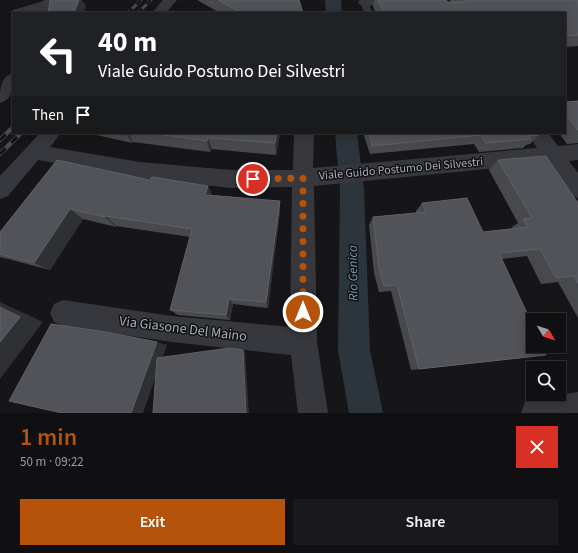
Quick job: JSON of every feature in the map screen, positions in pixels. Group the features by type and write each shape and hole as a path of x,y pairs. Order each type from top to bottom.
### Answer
{"street":[{"path":"160,12 170,0"},
{"path":"366,8 397,0"},
{"path":"23,12 51,4"},
{"path":"0,97 12,80"},
{"path":"0,190 50,134"},
{"path":"304,134 303,342 313,413"},
{"path":"538,134 578,189"},
{"name":"Viale Guido Postumo Dei Silvestri","path":"34,152 156,172 231,179 303,178 578,152"},
{"name":"Via Giasone Del Maino","path":"63,313 172,329 303,342"},
{"path":"536,413 578,407"}],"building":[{"path":"50,0 79,0 74,12 48,12"},
{"path":"218,0 299,0 303,12 240,12"},
{"path":"378,0 446,0 448,2 465,2 465,0 578,0 578,35 566,36 566,12 384,12"},
{"path":"578,101 578,130 566,114 566,102"},
{"path":"156,134 277,134 275,143 208,138 207,141"},
{"path":"369,134 539,135 529,136 531,139 486,143 481,135 372,146"},
{"path":"546,156 578,203 578,283 574,276 556,278 540,249 499,253 527,313 526,353 545,353 546,355 419,369 397,285 384,286 379,267 373,217 426,212 422,203 467,198 483,232 528,227 523,219 532,218 498,160"},
{"path":"57,160 150,180 152,177 208,186 205,195 280,201 266,302 229,299 226,315 170,310 192,229 105,217 70,209 34,263 0,254 0,232"},
{"path":"0,307 20,317 0,342"},
{"path":"51,324 106,332 157,342 131,413 62,413 9,401"},
{"path":"229,348 243,350 246,413 153,413 157,358"}],"waterway":[{"name":"Rio Genica","path":"333,0 334,12"},
{"name":"Rio Genica","path":"346,134 352,190 354,350 366,413"}],"railway":[{"path":"129,12 141,0"},
{"path":"139,12 151,0"},
{"path":"0,140 12,128"},
{"path":"0,154 20,134"}],"route":[{"path":"253,179 303,178 303,312"}]}
